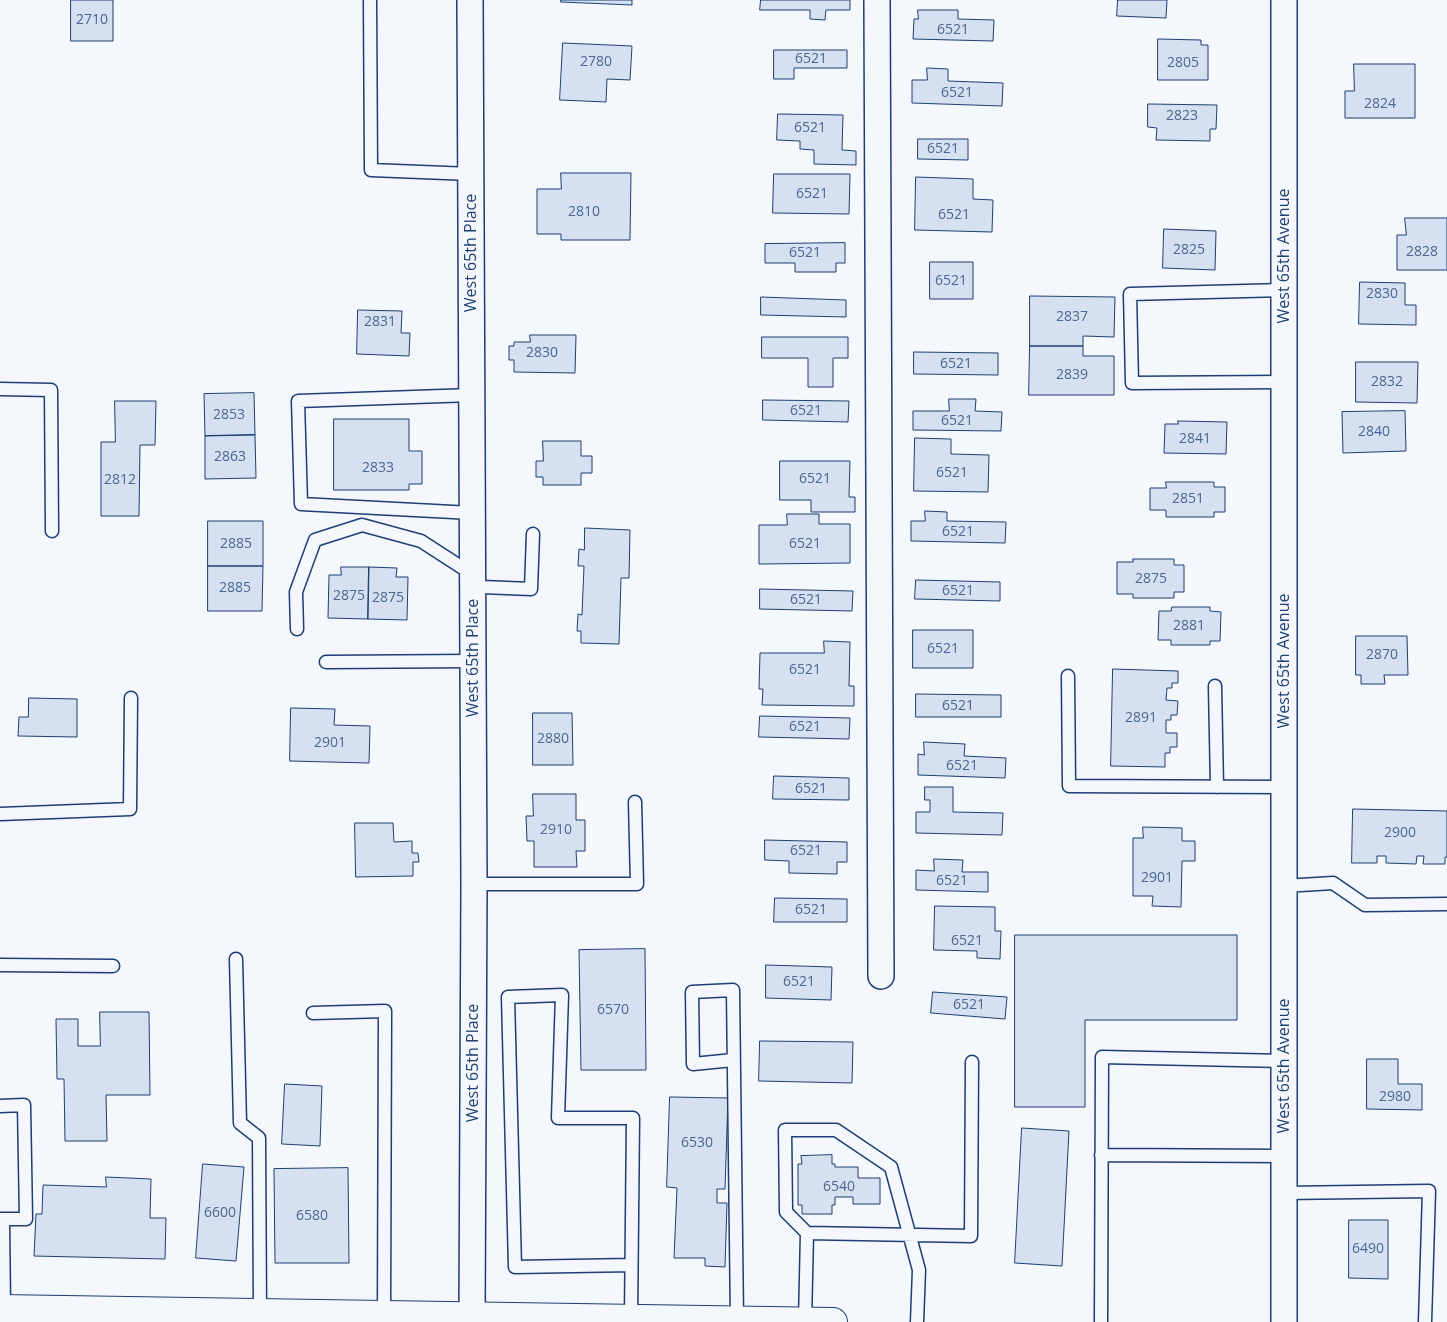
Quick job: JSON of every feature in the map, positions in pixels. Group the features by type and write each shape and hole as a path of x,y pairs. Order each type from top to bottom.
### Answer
{"main road":[{"path":"2,1309 384,1315 469,1319 833,1322"}],"street":[{"name":"West 65th Place","path":"469,1319 474,884 470,0"},
{"path":"877,0 881,976"},
{"name":"West 65th Avenue","path":"1284,0 1284,1322"}],"lane":[{"path":"370,0 371,170 471,174"},
{"path":"1284,290 1130,294 1132,383 1284,382"},
{"path":"0,389 51,390 52,531"},
{"path":"472,395 298,400 302,504 472,513"},
{"path":"297,629 296,592 315,540 362,525 422,541 472,574 482,587 531,589 533,534"},
{"path":"326,662 473,661"},
{"path":"1068,676 1069,786 1284,787"},
{"path":"1215,686 1217,787"},
{"path":"0,814 130,809 131,698"},
{"path":"474,884 636,884 635,802"},
{"path":"1284,886 1333,883 1365,905 1447,904"},
{"path":"236,959 240,1123 259,1138 260,1313"},
{"path":"0,965 113,966"},
{"path":"734,1060 693,1064 692,992 732,990 734,1060 737,1320"},
{"path":"631,1265 515,1267 508,997 562,995 558,1118 633,1118 631,1319"},
{"path":"313,1014 385,1010 384,1315"},
{"path":"1101,1322 1102,1057 1284,1061"},
{"path":"917,1322 919,1270 910,1234 891,1167 836,1130 785,1130 786,1212 807,1233 910,1234 971,1236 972,1062"},
{"path":"0,1106 24,1105 26,1219 1,1219 2,1309"},
{"path":"1101,1155 1284,1156"},
{"path":"1284,1193 1429,1191 1425,1322"},
{"path":"805,1322 807,1233"}],"building":[{"path":"71,0 113,0 113,41 71,41"},
{"path":"561,0 632,0 632,5 561,2"},
{"path":"761,0 850,0 850,10 826,10 825,20 810,19 810,10 760,10"},
{"path":"1118,0 1167,0 1166,18 1117,16"},
{"path":"918,10 958,10 958,19 994,20 993,41 913,39 914,19 918,19"},
{"path":"1158,39 1201,40 1201,45 1208,45 1208,80 1158,80"},
{"path":"563,43 632,46 630,80 607,79 606,102 560,100"},
{"path":"774,50 847,50 847,68 794,68 794,79 774,79"},
{"path":"1354,64 1415,64 1415,118 1345,118 1345,91 1354,91"},
{"path":"927,68 948,69 948,81 1003,83 1002,106 912,103 912,80 927,80"},
{"path":"1148,104 1217,105 1216,129 1210,129 1210,141 1156,140 1157,128 1148,127"},
{"path":"778,114 843,115 842,150 856,151 856,165 814,164 814,150 800,149 800,141 777,140"},
{"path":"918,139 968,139 968,160 918,159"},
{"path":"561,173 631,173 630,240 561,240 561,234 537,234 537,189 561,189"},
{"path":"774,174 850,174 849,214 773,213"},
{"path":"916,177 973,179 973,199 993,200 992,232 915,230"},
{"path":"1405,218 1447,218 1447,270 1397,270 1397,235 1406,235"},
{"path":"1164,229 1216,231 1215,270 1163,268"},
{"path":"845,243 845,263 836,263 836,272 795,272 795,263 765,263 765,244"},
{"path":"930,262 973,262 973,299 930,299"},
{"path":"1360,282 1405,283 1405,305 1416,305 1416,325 1359,324"},
{"path":"1030,296 1115,297 1114,337 1083,336 1083,346 1030,346"},
{"path":"761,297 846,300 846,317 761,315"},
{"path":"358,310 402,311 401,333 410,333 409,356 357,354"},
{"path":"530,335 576,335 575,373 514,372 514,360 509,360 509,346 514,346 514,342 530,342"},
{"path":"762,337 848,337 848,358 833,358 833,387 808,387 808,358 762,358"},
{"path":"1030,346 1083,346 1083,356 1114,356 1114,395 1029,395"},
{"path":"914,352 998,353 998,375 914,374"},
{"path":"1356,362 1418,362 1417,403 1356,402"},
{"path":"254,393 255,435 205,436 204,394"},
{"path":"949,399 976,399 975,411 1002,412 1001,431 913,430 913,411 949,411"},
{"path":"763,400 849,401 848,422 763,420"},
{"path":"115,401 156,401 155,445 140,445 139,516 101,516 101,442 115,442"},
{"path":"1405,411 1406,451 1343,453 1342,412"},
{"path":"334,419 409,419 409,451 422,451 422,484 409,484 409,490 334,490"},
{"path":"1178,421 1227,422 1226,454 1164,453 1165,424 1178,424"},
{"path":"255,435 256,478 205,479 205,436"},
{"path":"915,438 951,439 951,454 989,455 988,492 914,491"},
{"path":"543,441 581,441 581,456 592,456 592,473 581,473 581,485 543,485 543,477 536,477 536,461 543,461"},
{"path":"780,461 850,461 849,497 855,497 855,512 811,512 811,500 780,500"},
{"path":"1166,482 1214,482 1214,487 1225,487 1225,512 1214,512 1214,517 1166,517 1166,510 1150,510 1150,488 1166,488"},
{"path":"925,511 947,512 947,521 1006,522 1005,543 911,541 911,521 925,521"},
{"path":"787,514 819,514 819,524 850,524 850,563 759,564 759,525 787,525"},
{"path":"208,521 263,521 263,566 208,566"},
{"path":"585,528 630,530 629,578 621,578 619,644 581,643 581,631 577,631 578,614 582,615 584,566 578,566 579,549 584,550"},
{"path":"1133,559 1174,559 1174,565 1184,565 1184,592 1174,592 1174,598 1133,598 1133,594 1117,594 1117,562 1133,562"},
{"path":"208,566 263,566 262,611 208,611"},
{"path":"341,567 369,567 368,619 328,618 329,575 341,575"},
{"path":"369,567 397,568 396,577 408,577 407,620 368,619"},
{"path":"916,580 1000,582 1000,601 915,599"},
{"path":"760,589 853,591 852,611 760,609"},
{"path":"1172,607 1210,607 1210,611 1221,612 1220,641 1210,641 1210,645 1171,645 1171,640 1158,640 1159,611 1171,611"},
{"path":"913,630 973,630 973,668 913,668"},
{"path":"1356,636 1407,636 1408,675 1384,675 1385,684 1361,684 1361,675 1356,675"},
{"path":"824,641 850,642 849,686 854,686 854,706 762,705 763,689 759,689 760,653 824,653"},
{"path":"1113,669 1178,671 1178,683 1172,683 1172,688 1167,688 1166,700 1178,701 1177,715 1171,715 1171,720 1166,720 1166,733 1177,733 1177,747 1170,747 1170,753 1165,753 1165,767 1111,766"},
{"path":"916,694 1001,695 1001,717 916,717"},
{"path":"29,698 77,699 77,737 18,736 19,717 28,717"},
{"path":"291,708 335,709 334,725 370,726 369,763 290,761"},
{"path":"533,713 572,713 573,765 533,765"},
{"path":"760,716 850,718 849,739 759,737"},
{"path":"924,742 965,744 964,756 1006,758 1005,778 918,775 918,754 924,755"},
{"path":"774,776 849,778 849,800 773,799"},
{"path":"925,787 953,787 953,812 1003,813 1002,835 916,833 916,812 930,812 930,800 925,800"},
{"path":"533,794 576,794 576,820 585,820 585,851 576,851 577,867 534,867 534,841 527,841 526,816 533,816"},
{"path":"1353,809 1447,811 1447,857 1445,857 1445,864 1423,864 1424,856 1417,856 1416,864 1386,863 1386,856 1377,856 1377,863 1352,863"},
{"path":"355,823 393,823 394,842 412,841 412,853 418,853 419,862 413,862 413,876 356,877"},
{"path":"1143,827 1182,828 1182,841 1195,841 1195,861 1182,861 1181,907 1152,906 1153,896 1133,896 1133,838 1143,838"},
{"path":"765,840 847,842 847,862 837,862 837,874 789,873 789,861 765,860"},
{"path":"934,859 963,860 962,872 988,872 988,892 916,890 916,870 934,871"},
{"path":"775,898 847,899 847,922 774,922"},
{"path":"935,906 995,907 995,931 1001,931 1000,959 977,958 977,951 934,950"},
{"path":"1015,935 1237,935 1237,1020 1085,1020 1085,1107 1015,1107"},
{"path":"645,949 646,1070 581,1070 579,950"},
{"path":"766,965 832,967 831,1000 766,998"},
{"path":"933,992 1007,997 1005,1019 931,1013"},
{"path":"100,1012 149,1012 150,1095 106,1095 107,1141 65,1141 64,1079 57,1079 56,1019 78,1019 78,1046 100,1046"},
{"path":"760,1041 853,1042 852,1083 759,1081"},
{"path":"1367,1059 1398,1059 1398,1084 1422,1084 1422,1110 1367,1109"},
{"path":"285,1084 322,1086 320,1146 282,1144"},
{"path":"670,1097 728,1098 725,1189 717,1189 717,1203 727,1203 725,1267 705,1266 705,1258 674,1258 677,1188 667,1187"},
{"path":"1022,1128 1069,1131 1062,1266 1015,1263"},
{"path":"832,1155 832,1164 835,1164 835,1167 858,1167 858,1178 880,1178 880,1204 853,1204 853,1197 835,1197 835,1205 832,1205 832,1214 802,1214 802,1205 798,1205 798,1164 802,1164 801,1156"},
{"path":"203,1164 244,1167 236,1261 196,1258"},
{"path":"348,1168 349,1263 275,1263 274,1169"},
{"path":"106,1177 151,1179 150,1218 166,1218 165,1259 34,1256 36,1214 42,1214 43,1185 106,1187"},
{"path":"1349,1220 1388,1220 1388,1279 1349,1278"}]}
